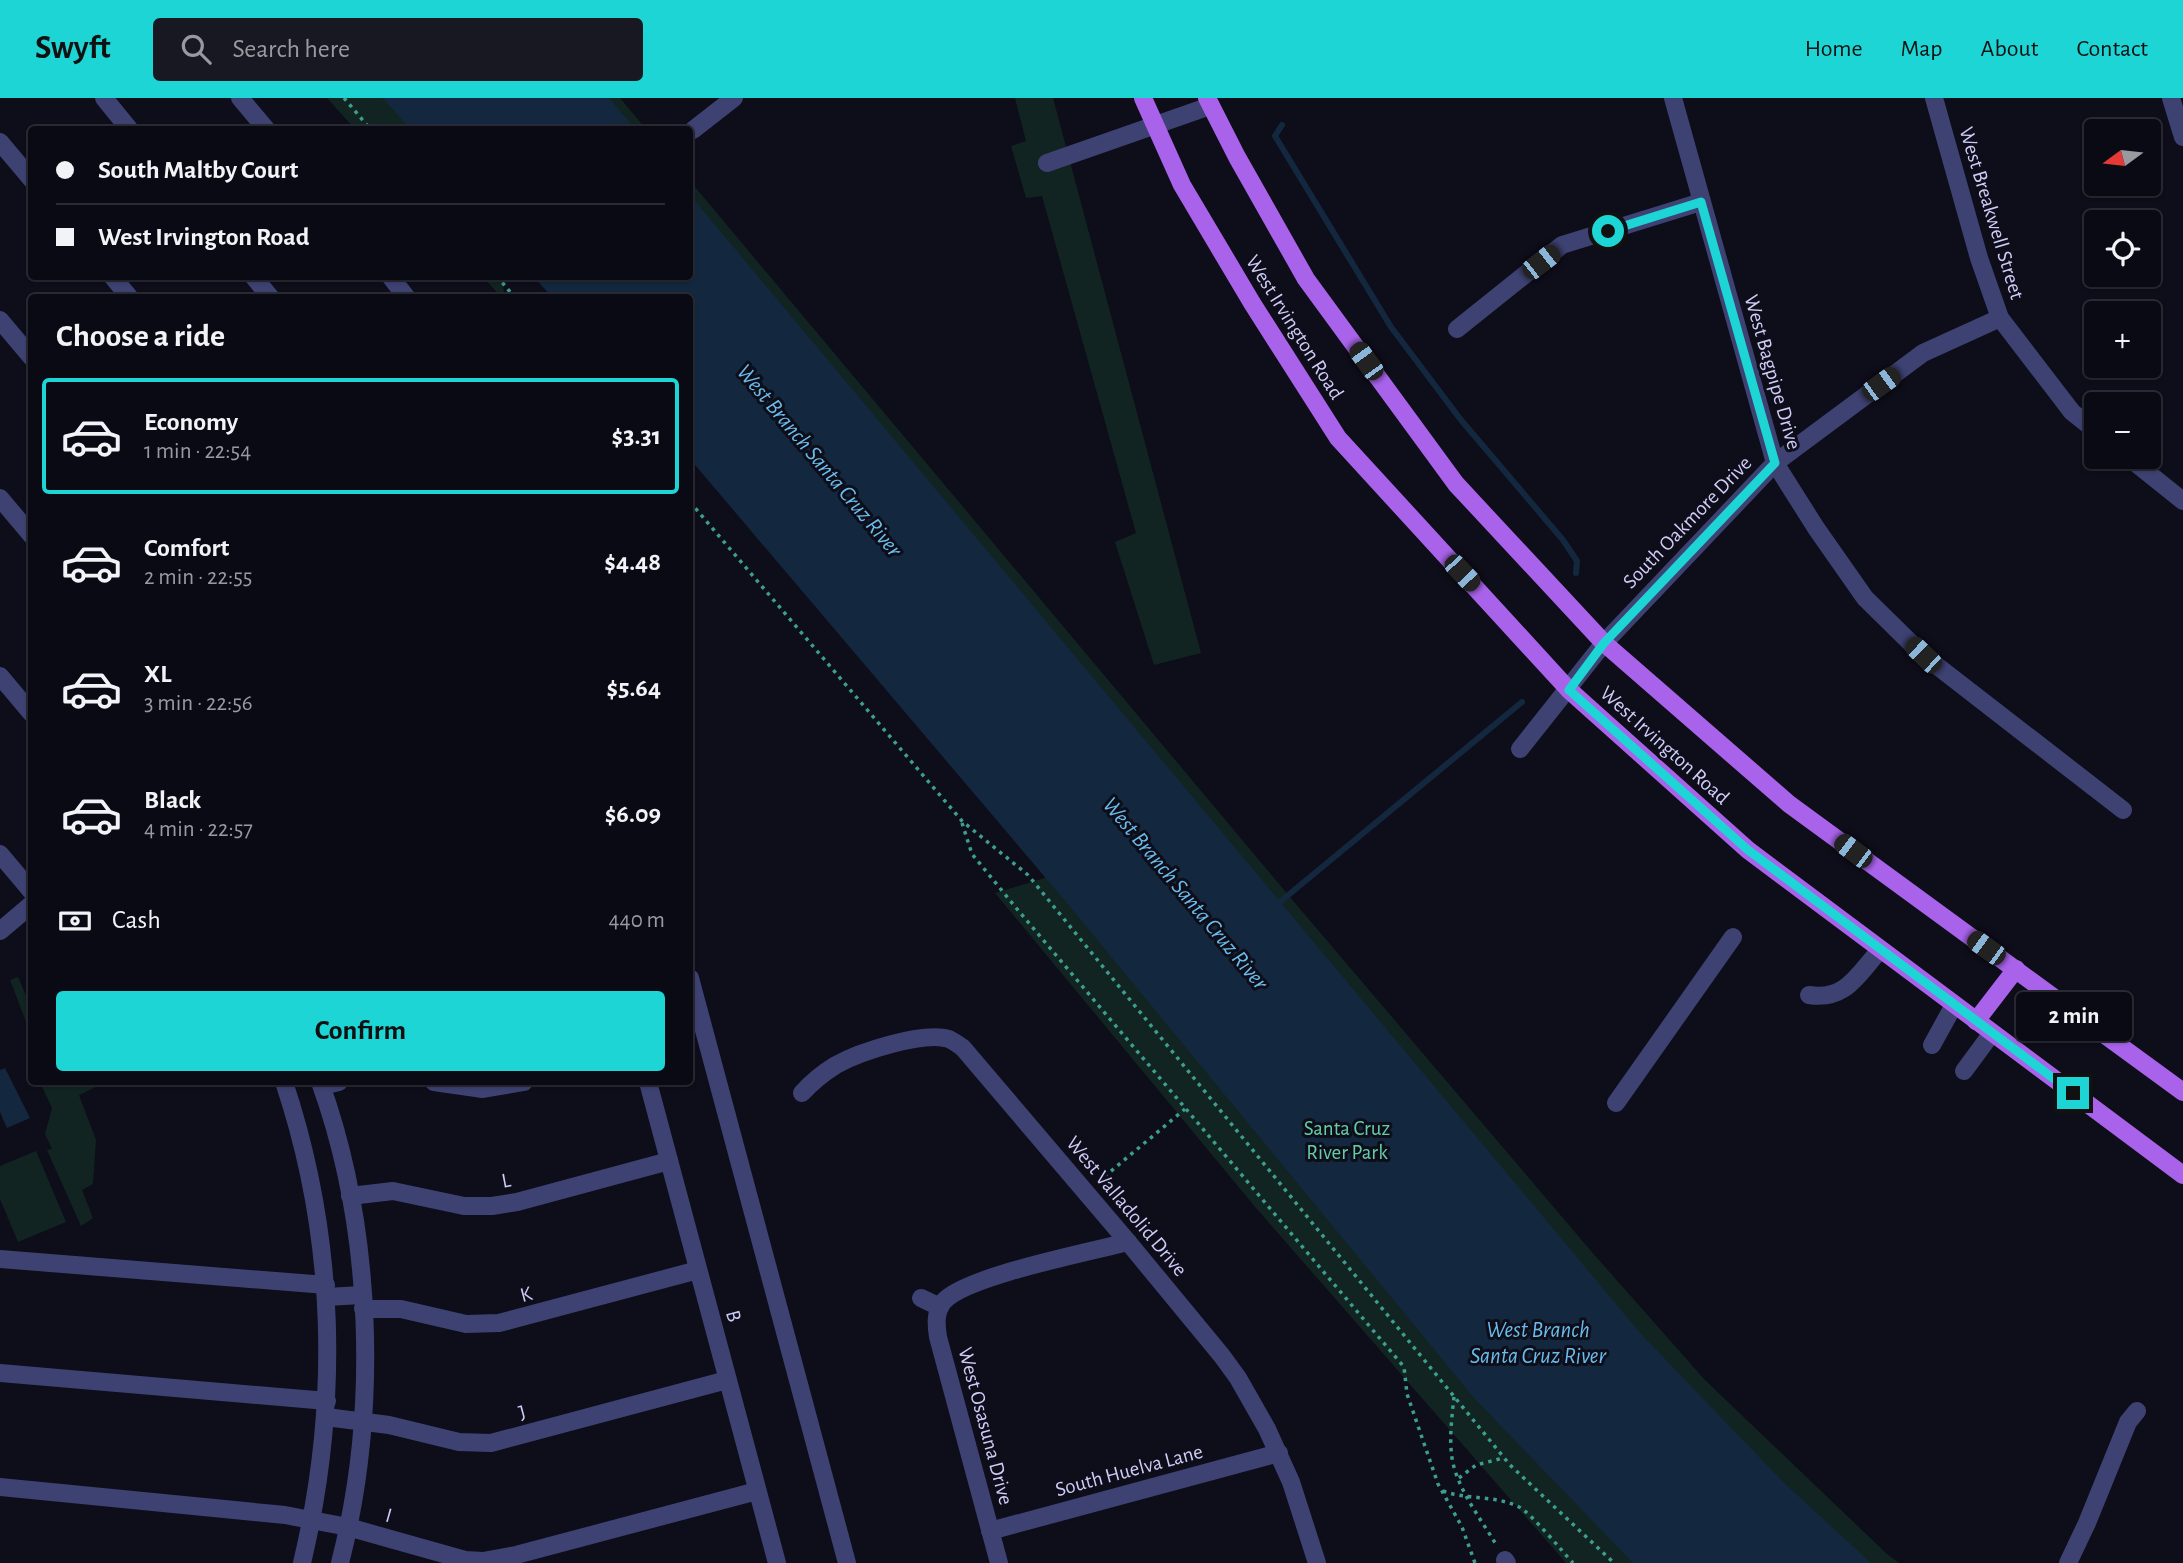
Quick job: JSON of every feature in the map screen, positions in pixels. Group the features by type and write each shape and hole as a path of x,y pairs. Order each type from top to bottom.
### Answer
{"main road":[{"name":"West Irvington Road","path":"1143,98 1182,184 1252,303 1338,438 1569,690 1748,850 2183,1175"},
{"name":"West Irvington Road","path":"1209,102 1306,279 1322,301 1456,484 1604,643 1789,804 2183,1093"},
{"path":"1976,1021 2015,969"}],"street":[{"path":"104,98 127,126"},
{"path":"240,98 264,126"},
{"path":"693,130 734,98"},
{"name":"West Bagpipe Drive","path":"1673,98 1775,463 1816,528 1865,597 1923,655 2123,810"},
{"name":"West Breakwell Street","path":"1934,98 1979,258 2000,318 2073,412 2084,421"},
{"path":"2171,98 2183,137"},
{"path":"1046,163 1154,125 1209,102"},
{"path":"0,142 28,175"},
{"path":"1457,329 1562,245 1701,202"},
{"path":"115,280 127,294"},
{"path":"256,280 268,294"},
{"path":"393,280 404,294"},
{"name":"South Oakmore Drive","path":"1520,750 1604,643 1775,463 1923,353 2000,318"},
{"path":"0,320 28,353"},
{"path":"2143,469 2183,501"},
{"path":"0,498 28,531"},
{"path":"0,676 28,709"},
{"path":"0,854 28,887"},
{"path":"0,930 28,907"},
{"path":"1616,1103 1733,937"},
{"path":"1809,995 1819,996 1842,991 1880,950"},
{"path":"693,989 847,1563"},
{"path":"1932,1045 1954,1005"},
{"name":"West Valladolid Drive","path":"802,1093 825,1072 856,1056 951,1032 1222,1356 1254,1404 1279,1453 1302,1510 1317,1563"},
{"path":"1964,1071 1992,1033"},
{"path":"285,1085 310,1175 326,1291 326,1409 312,1521 302,1563"},
{"path":"327,1085 350,1196 362,1302 361,1420 348,1527 340,1563"},
{"path":"455,1085 483,1089 506,1085"},
{"name":"B","path":"649,1085 777,1563"},
{"name":"L","path":"350,1196 393,1191 450,1204 492,1206 517,1202 669,1161"},
{"path":"921,1298 942,1305 953,1293 977,1282 1128,1242"},
{"path":"0,1259 326,1291"},
{"name":"K","path":"326,1291 362,1302 466,1324 499,1323 698,1270"},
{"name":"West Osasuna Drive","path":"942,1305 936,1325 938,1336 999,1563"},
{"name":"J","path":"0,1373 326,1409 361,1420 459,1442 491,1443 727,1380"},
{"path":"2068,1563 2128,1422 2137,1411"},
{"name":"South Huelva Lane","path":"990,1531 1279,1453"},
{"name":"I","path":"0,1487 285,1515 348,1527 447,1556 483,1561 516,1555 757,1491"}],"path":[{"path":"344,98 368,126"},
{"path":"500,280 512,294"},
{"path":"693,506 962,821 1028,875 1504,1457 1614,1563"},
{"path":"962,821 972,854 1404,1367 1408,1394 1441,1491 1462,1527 1475,1563"},
{"path":"1086,1192 1185,1109"},
{"path":"1454,1395 1451,1420 1452,1458 1468,1497 1506,1561"},
{"path":"1459,1478 1476,1465 1504,1457"},
{"path":"1441,1491 1458,1497 1521,1507 1573,1563"}],"green space":[{"path":"327,98 620,98 643,126 352,126"},
{"path":"1015,98 1053,98 1201,653 1154,665 1115,542 1136,533 1042,196 1026,198 1011,146 1026,141"},
{"name":"West Branch Santa Cruz River","path":"693,185 1295,903 1591,1251 1705,1380 1899,1563 1566,1563 1256,1208 995,893 1048,877 693,303 693,294 690,294 690,280 693,280"},
{"path":"486,280 502,280 504,294 498,294"},
{"path":"18,977 28,1000 28,1027 10,980"},
{"path":"41,1085 101,1085 79,1095 96,1140 93,1184 82,1190 93,1218 81,1226 47,1150 52,1149 45,1134 52,1108"},
{"path":"36,1151 66,1222 18,1242 0,1199 0,1166"}],"water":[{"path":"383,98 609,98 632,126 407,126"},
{"name":"West Branch Santa Cruz River","path":"693,199 1641,1334 1783,1482 1871,1563 1633,1563 1475,1399 1067,903 693,463 693,294 549,294 537,280 693,280"},
{"path":"5,1068 30,1118 7,1128 0,1112 0,1070"}],"waterway":[{"path":"1282,125 1275,136 1391,327 1461,420 1563,540 1577,561 1576,573"},
{"path":"1275,906 1522,702"}],"route":[{"path":"1608,231 1701,202 1775,463 1604,643 1569,690 1748,850 2073,1093"}],"park label":[{"name":"Santa Cruz River Park","path":"1347,1140"}]}
